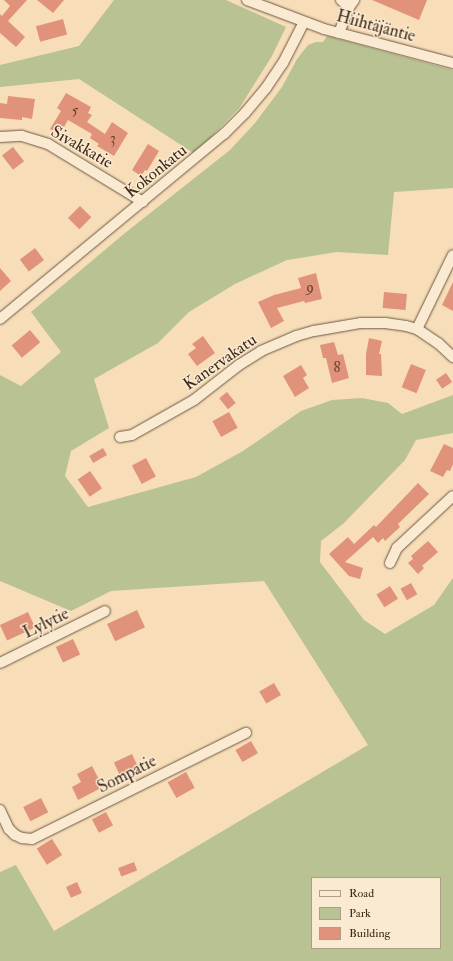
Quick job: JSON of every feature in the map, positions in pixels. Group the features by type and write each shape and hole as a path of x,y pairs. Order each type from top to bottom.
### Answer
{"street":[{"name":"Hiihtäjäntie","path":"247,0 304,22 339,33 453,63"},
{"path":"339,33 348,2"},
{"name":"Kokonkatu","path":"0,319 206,150 245,113 266,88 282,63 304,22"},
{"name":"Sivakkatie","path":"0,137 22,136 48,144 143,202"},
{"path":"417,329 453,256"},
{"name":"Kanervakatu","path":"120,437 132,435 194,400 239,365 261,351 296,336 326,328 361,323 385,323 417,329 438,343 453,357"},
{"path":"390,563 398,548 453,496"},
{"name":"Lylytie","path":"0,663 105,611"},
{"name":"Sompatie","path":"0,810 9,829 15,835 22,838 32,839 246,733"}],"green space":[{"path":"114,0 226,0 286,27 272,56 240,107 195,154 79,79 0,87 0,65 79,46"},
{"path":"327,36 453,70 453,188 394,192 388,255 337,252 287,260 235,284 189,312 158,343 94,379 109,428 71,451 65,476 88,507 196,477 243,451 301,411 332,400 362,398 388,403 402,414 453,395 453,433 416,440 405,460 344,523 321,541 320,562 364,620 385,634 434,605 453,578 453,961 0,961 0,872 16,865 54,931 368,745 264,581 111,591 71,611 0,581 0,375 21,386 61,352 31,312 125,233 230,150 255,123 282,87 297,59 308,45 316,42 323,42"}],"building":[{"path":"4,0 27,0 8,21 25,37 16,47 0,33 0,14 2,16 10,6"},
{"path":"37,0 64,0 53,13"},
{"path":"372,0 427,0 419,20"},
{"path":"63,19 67,34 40,42 36,26"},
{"path":"66,93 91,107 88,113 92,115 87,122 105,134 112,122 128,133 114,156 97,146 99,144 90,138 92,134 68,120 60,134 50,129 61,111 57,108"},
{"path":"8,96 35,99 32,119 22,117 22,120 0,118 0,103 7,104"},
{"path":"148,144 159,151 147,171 145,170 141,176 132,170"},
{"path":"13,147 24,161 13,170 2,156"},
{"path":"80,206 91,217 79,229 68,218"},
{"path":"35,248 44,260 29,271 20,259"},
{"path":"0,268 11,281 0,291"},
{"path":"316,273 322,299 305,303 304,301 277,308 284,321 271,328 258,302 274,295 301,288 298,278"},
{"path":"453,282 453,311 442,305"},
{"path":"384,292 407,294 406,310 383,308"},
{"path":"30,330 40,342 22,358 12,345"},
{"path":"203,336 215,353 197,366 188,354 196,348 192,344"},
{"path":"369,338 382,341 379,354 381,354 382,376 366,375 366,354"},
{"path":"334,342 338,355 343,354 349,378 332,383 326,358 323,358 320,345"},
{"path":"411,364 426,370 416,393 402,387"},
{"path":"301,365 307,375 303,378 309,388 295,397 283,376"},
{"path":"446,373 452,382 442,389 436,380"},
{"path":"227,392 236,403 228,409 219,398"},
{"path":"229,412 238,428 221,437 212,421"},
{"path":"444,444 453,448 453,464 450,471 447,470 443,477 430,471"},
{"path":"103,448 107,455 93,463 89,456"},
{"path":"146,458 156,477 142,484 132,466"},
{"path":"90,471 102,488 90,497 78,480"},
{"path":"418,483 429,494 398,524 400,527 385,541 383,538 378,543 373,537 345,562 363,568 360,579 349,576 329,554 348,537 354,544 374,525 376,527"},
{"path":"428,541 438,552 422,566 424,568 418,574 408,563 413,559 411,556"},
{"path":"411,583 417,594 407,600 401,589"},
{"path":"390,586 398,599 384,607 376,594"},
{"path":"137,610 145,627 115,641 107,624"},
{"path":"28,612 35,627 7,641 0,625"},
{"path":"73,639 80,654 63,662 56,647"},
{"path":"274,683 281,695 266,704 259,692"},
{"path":"251,741 258,753 242,762 235,750"},
{"path":"132,754 138,767 120,775 114,762"},
{"path":"92,766 103,787 78,800 72,787 81,782 77,774"},
{"path":"186,772 195,788 176,798 168,782"},
{"path":"41,798 48,812 30,821 23,807"},
{"path":"106,812 113,825 99,833 92,820"},
{"path":"52,839 62,855 47,865 37,849"},
{"path":"134,862 137,870 121,876 118,868"},
{"path":"77,882 82,893 71,898 66,887"}]}
